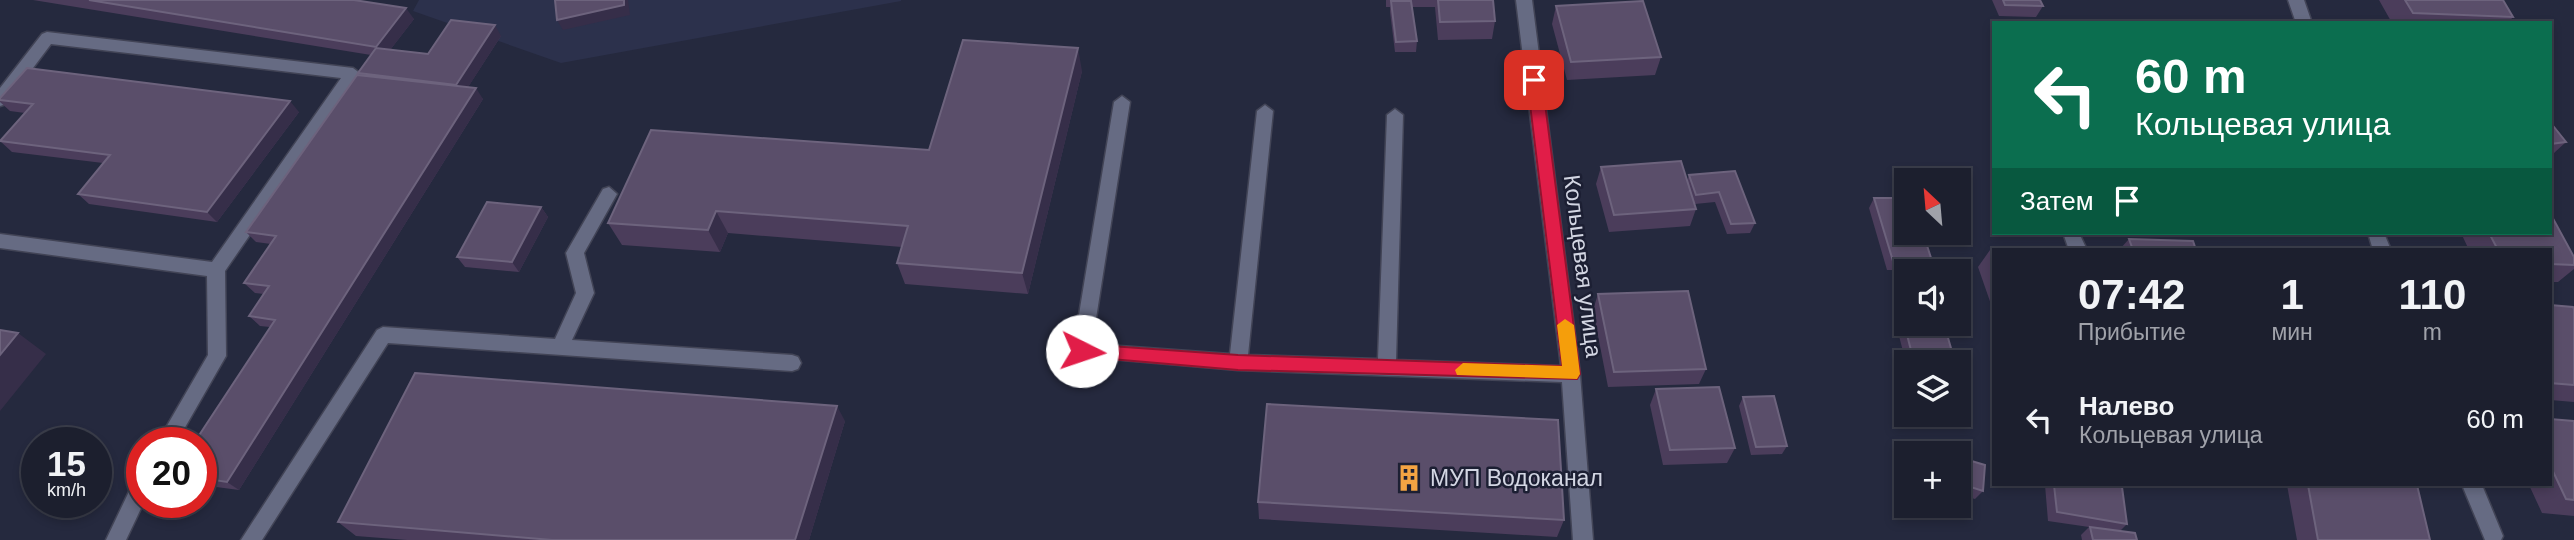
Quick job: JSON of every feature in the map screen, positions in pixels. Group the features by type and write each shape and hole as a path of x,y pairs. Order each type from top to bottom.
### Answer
{"street":[{"name":"Кольцевая улица","path":"1524,0 1572,374 1583,540"},
{"path":"2296,0 2303,21"},
{"path":"0,100 47,38 353,74 216,270 217,355 175,427"},
{"path":"1122,102 1082,351 1238,362 1572,374"},
{"path":"1238,362 1265,111"},
{"path":"1387,367 1395,115"},
{"path":"560,347 585,293 575,253 609,194"},
{"path":"0,241 216,270"},
{"path":"251,540 383,335 792,363"},
{"path":"2472,486 2493,536"},
{"path":"116,540 126,518"}],"shaded area":[{"path":"419,0 901,1 561,63 413,11"}],"building":[{"path":"89,0 354,0 406,8 376,47"},
{"path":"555,0 624,0 624,5 557,20"},
{"path":"1438,0 1493,0 1495,21 1440,22"},
{"path":"2003,0 2040,0 2043,6 2005,5"},
{"path":"2405,0 2503,0 2513,17 2413,13"},
{"path":"1391,1 1411,1 1417,41 1396,42"},
{"path":"1643,1 1661,57 1571,62 1556,6"},
{"path":"451,20 495,25 456,85 358,73 376,48 428,54"},
{"path":"963,40 1078,48 1022,273 897,263 908,226 716,211 708,230 608,223 651,130 929,150"},
{"path":"27,68 290,101 207,212 78,194 110,155 0,141 33,104 0,100"},
{"path":"357,75 476,88 227,482 217,480 217,427 205,427 275,320 249,316 269,286 244,283 276,236 246,232"},
{"path":"2552,124 2566,142 2552,144"},
{"path":"1681,161 1696,209 1614,215 1601,167"},
{"path":"1735,171 1755,223 1731,224 1719,192 1696,195 1689,175"},
{"path":"1874,198 1894,198 1894,245 1927,245 1931,259 1893,261"},
{"path":"487,202 541,207 512,262 457,257"},
{"path":"2552,217 2574,257 2574,265 2552,264 2552,248 2497,248 2490,235 2552,235"},
{"path":"2129,239 2193,241 2195,248 2132,248"},
{"path":"1688,291 1706,369 1614,372 1598,294"},
{"path":"2552,305 2574,309 2574,385 2552,383"},
{"path":"0,330 18,333 0,355"},
{"path":"1907,336 1947,336 1952,350 1911,350"},
{"path":"415,373 837,406 795,540 552,540 338,522"},
{"path":"1719,387 1735,448 1670,450 1656,389"},
{"path":"1774,396 1787,446 1756,447 1743,397"},
{"name":"МУП Водоканал","path":"1267,404 1558,420 1564,520 1258,502"},
{"path":"2552,419 2574,421 2574,500 2566,499 2552,469"},
{"path":"1971,461 1985,465 1983,491 1971,487"},
{"path":"2054,486 2122,487 2127,524 2057,512"},
{"path":"2308,486 2417,486 2430,540 2318,540"},
{"path":"2090,527 2135,533 2137,540 2093,540"}],"slow traffic":[{"path":"1463,370 1572,374 1565,325"}],"place":[{"name":"МУП Водоканал","path":"1409,478"}],"route":[{"path":"1082,351 1238,362 1572,374 1534,80"}]}
